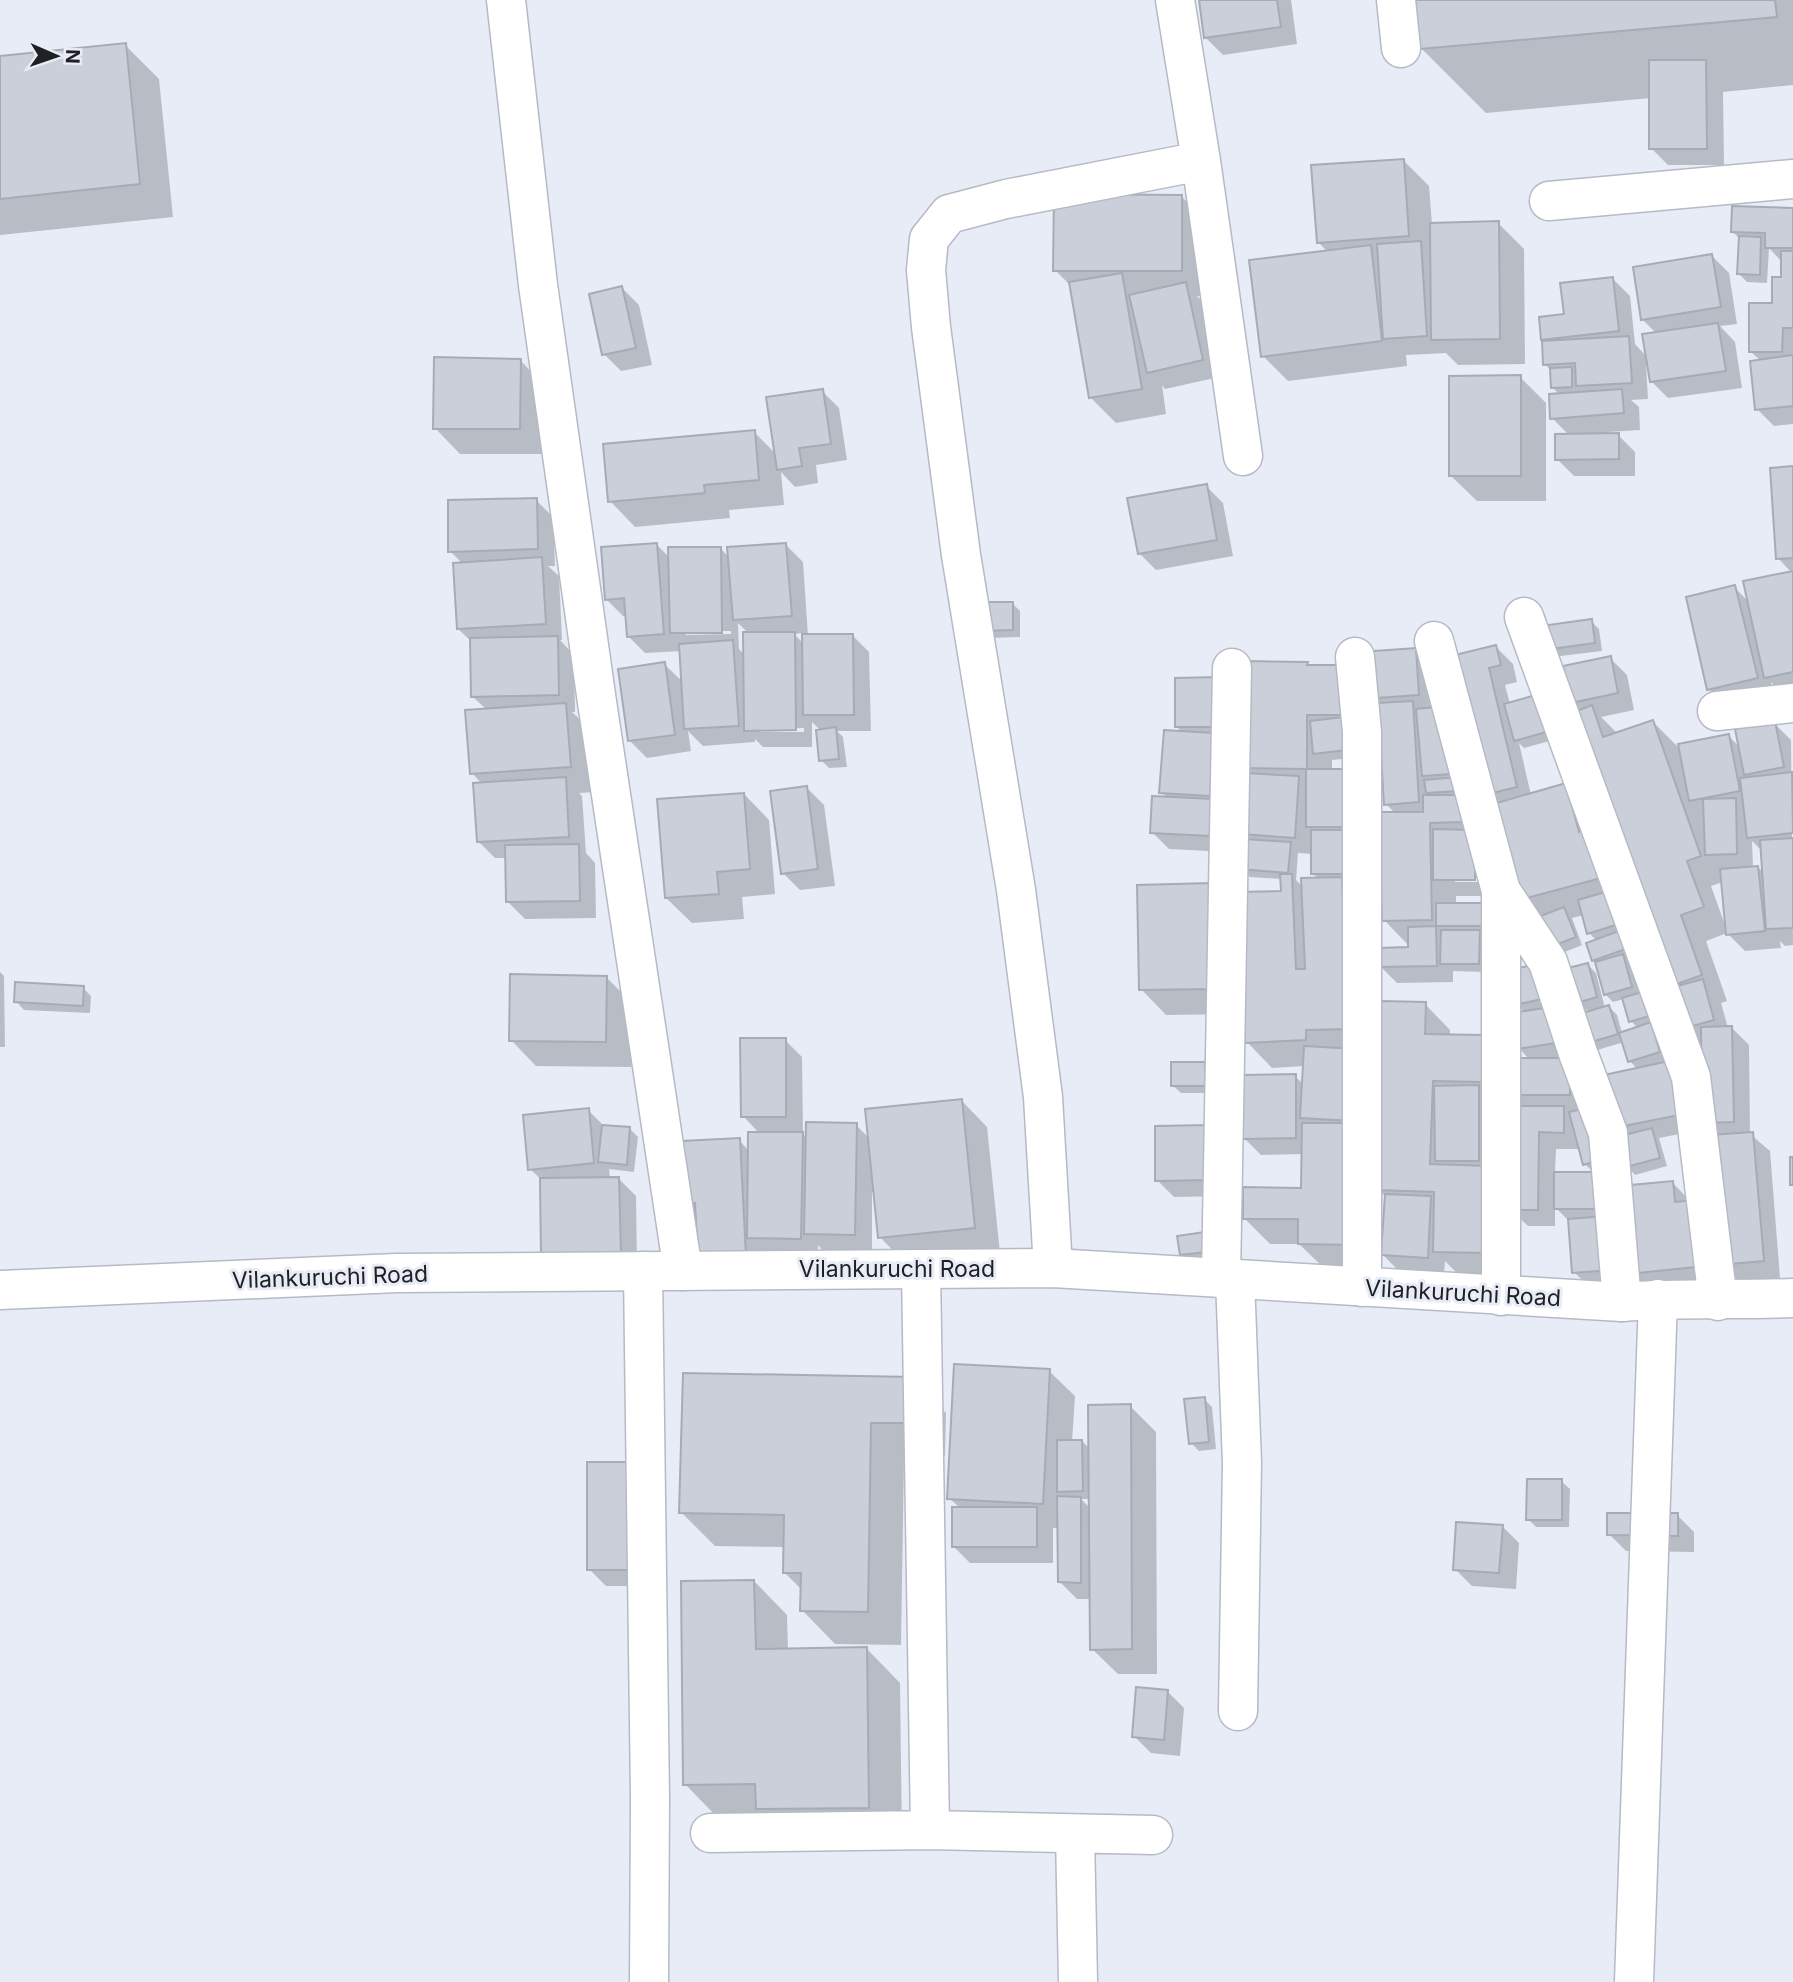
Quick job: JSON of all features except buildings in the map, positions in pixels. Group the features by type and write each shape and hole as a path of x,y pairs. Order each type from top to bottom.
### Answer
{"street":[{"path":"506,0 542,312 683,1271"},
{"path":"1175,0 1243,456"},
{"path":"1396,0 1401,48"},
{"path":"1053,1268 1043,1097 1016,890 961,555 930,327 926,270 929,239 949,214 1006,199 1201,161"},
{"path":"1549,201 1793,178"},
{"path":"1524,617 1691,1077 1718,1301"},
{"path":"1434,641 1501,891 1501,1296"},
{"path":"1355,657 1362,732 1362,1287"},
{"path":"1232,668 1228,1279 1241,1463 1238,1711"},
{"path":"1717,711 1793,703"},
{"path":"1501,891 1548,962 1608,1133 1640,1301 1634,1982"},
{"name":"Vilankuruchi Road","path":"0,1290 397,1273 1053,1268 1501,1296 1640,1301 1793,1298"},
{"path":"921,1269 930,1830"},
{"path":"643,1270 650,1800 649,1982"},
{"path":"710,1833 930,1830 1153,1835"},
{"path":"1075,1834 1077,1982"}]}
